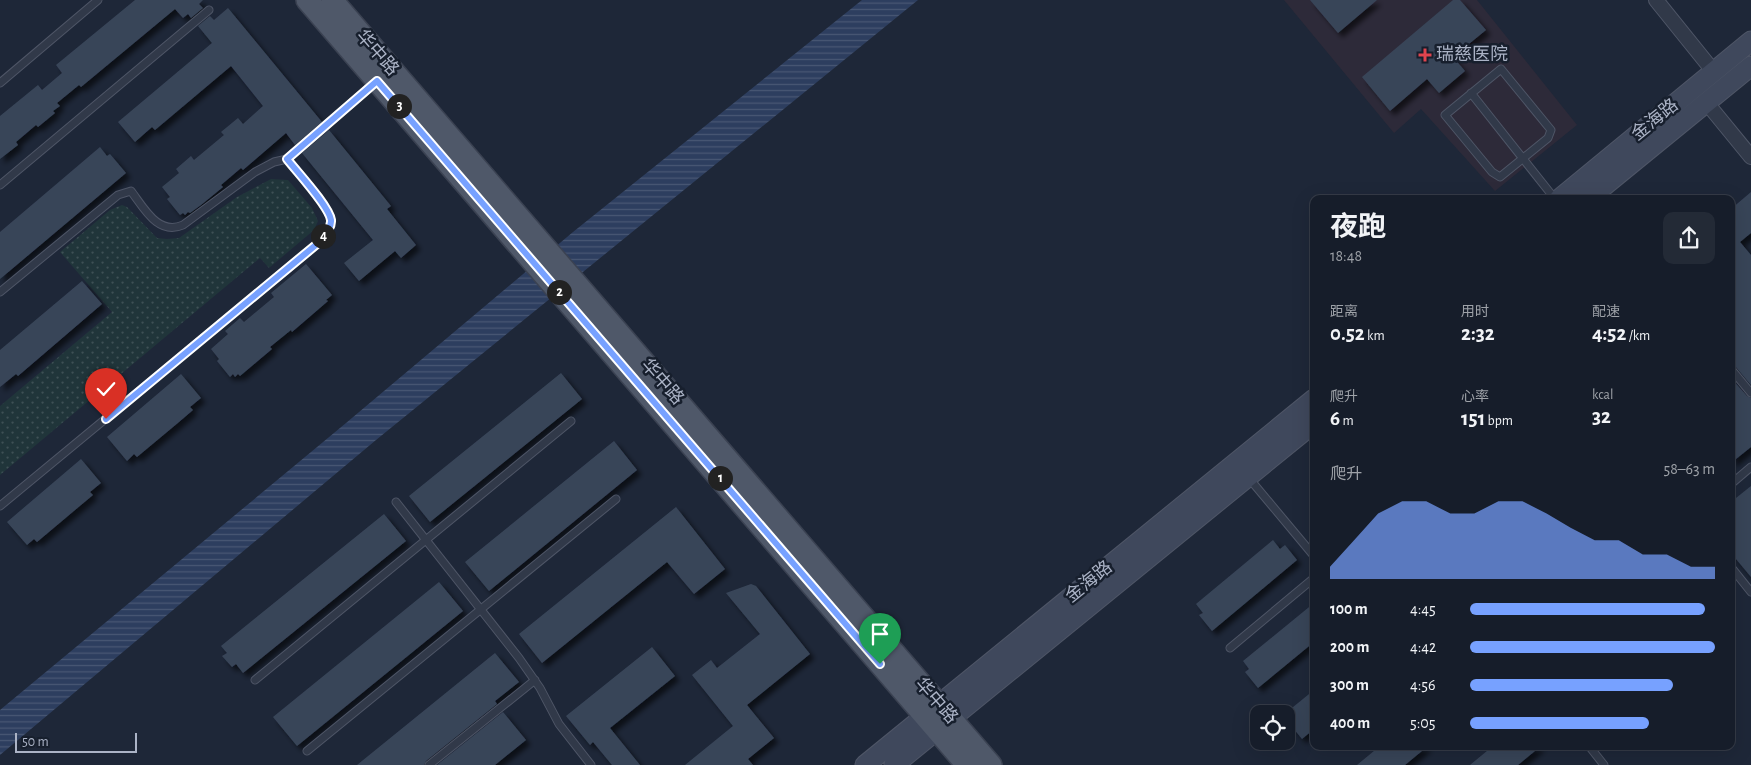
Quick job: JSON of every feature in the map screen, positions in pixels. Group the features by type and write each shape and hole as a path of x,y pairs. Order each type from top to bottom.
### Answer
{"main road":[{"name":"华中路","path":"307,0 938,717 991,765"},
{"name":"华中路","path":"332,0 938,717 966,765"},
{"name":"金海路","path":"1562,195 1751,41"},
{"name":"金海路","path":"1593,195 1751,66"},
{"name":"金海路","path":"894,765 938,717 1310,402"},
{"name":"金海路","path":"864,765 938,717 1248,477 1310,426"}],"street":[{"path":"1656,0 1714,72"},
{"path":"1706,102 1751,157"}],"lane":[{"path":"0,83 98,0"},
{"path":"0,186 209,10"},
{"path":"1501,68 1551,130 1548,138 1523,158 1500,177 1492,172 1445,115 1501,68"},
{"path":"0,292 118,195 131,191 152,218 161,226 176,228 191,220 255,172 274,162 287,159 377,81"},
{"path":"1471,94 1554,195"},
{"path":"0,506 317,244 329,228 331,220 326,208 287,159"},
{"path":"1735,374 1751,393"},
{"path":"254,680 570,421"},
{"path":"1735,481 1751,467"},
{"path":"1248,477 1310,551"},
{"path":"306,751 616,499"},
{"path":"396,502 535,680 559,724 591,765"},
{"path":"1735,572 1751,592"},
{"path":"1230,648 1310,581"},
{"path":"429,765 535,680"},
{"path":"1592,750 1604,765"}],"shaded area":[{"name":"瑞慈医院","path":"1284,0 1477,0 1577,125 1495,191 1421,109 1394,133"}],"green space":[{"path":"271,179 288,180 312,208 318,221 314,230 269,268 260,258 0,475 0,406 112,312 60,252 110,210 122,205 127,207 157,238 179,238 237,197"}],"water":[{"path":"862,0 918,0 376,440 0,755 0,710 573,232"}],"building":[{"path":"135,0 203,0 199,4 203,8 191,18 188,14 183,18 175,9 81,87 79,85 57,103 60,106 53,111 55,113 38,127 36,125 16,142 18,145 0,159 0,116 38,85 42,90 62,73 56,65"},
{"path":"1310,0 1377,0 1338,33"},
{"path":"1453,0 1460,0 1486,30 1453,57 1465,71 1439,93 1427,79 1390,111 1362,77"},
{"path":"228,8 322,122 295,145 286,133 243,170 241,168 221,185 223,187 201,205 190,213 180,215 167,199 170,197 162,187 179,173 176,169 191,156 194,160 224,135 221,132 238,118 243,124 263,106 231,66 155,130 152,127 135,142 118,122 212,43 198,26 210,16 214,20"},
{"path":"329,130 391,206 387,209 416,245 401,258 395,251 359,281 344,263 373,240 302,153"},
{"path":"100,147 107,156 110,154 126,173 0,279 0,232"},
{"path":"1751,192 1751,233 1740,242 1751,255 1751,385 1735,366 1735,206"},
{"path":"306,264 332,295 326,300 328,301 292,332 291,330 270,347 272,349 240,376 238,374 235,377 233,374 230,377 217,361 219,359 211,349 228,334 225,331 240,318 244,322 274,297 271,293"},
{"path":"82,281 102,304 18,376 16,374 0,387 0,350"},
{"path":"561,373 582,399 430,522 409,496"},
{"path":"181,374 201,398 190,407 193,410 179,422 137,457 134,454 127,461 107,437"},
{"path":"1735,382 1751,398 1751,447 1735,460"},
{"path":"614,441 637,470 489,591 465,562"},
{"path":"81,459 101,483 90,492 93,495 37,542 34,539 27,545 7,522"},
{"path":"1751,486 1751,577 1735,558 1735,499"},
{"path":"676,507 725,569 694,594 667,562 542,663 519,634"},
{"path":"384,514 406,541 243,673 236,664 232,667 222,656 227,653 221,646"},
{"path":"1273,540 1280,549 1285,545 1297,560 1212,631 1199,615 1203,613 1196,604"},
{"path":"439,582 463,611 297,746 273,717"},
{"path":"751,584 756,586 810,654 747,705 774,738 748,759 753,765 685,765 733,726 692,675 711,660 717,668 760,634 726,593"},
{"path":"1310,606 1310,645 1258,688 1245,672 1249,669 1243,661"},
{"path":"652,647 675,676 610,728 640,765 612,765 593,742 590,745 566,716"},
{"path":"495,653 519,682 495,701 497,704 426,761 424,765 357,765"},
{"path":"1310,693 1310,732 1302,739 1295,730 1295,705"},
{"path":"503,712 526,740 495,765 437,765"},
{"path":"1375,750 1423,750 1405,765 1357,765"},
{"path":"1488,750 1536,750 1518,765 1470,765"}],"place":[{"name":"瑞慈医院","path":"1425,55"}],"route":[{"path":"106,419 317,244 329,228 331,220 326,208 287,159 377,81 880,664"}]}
